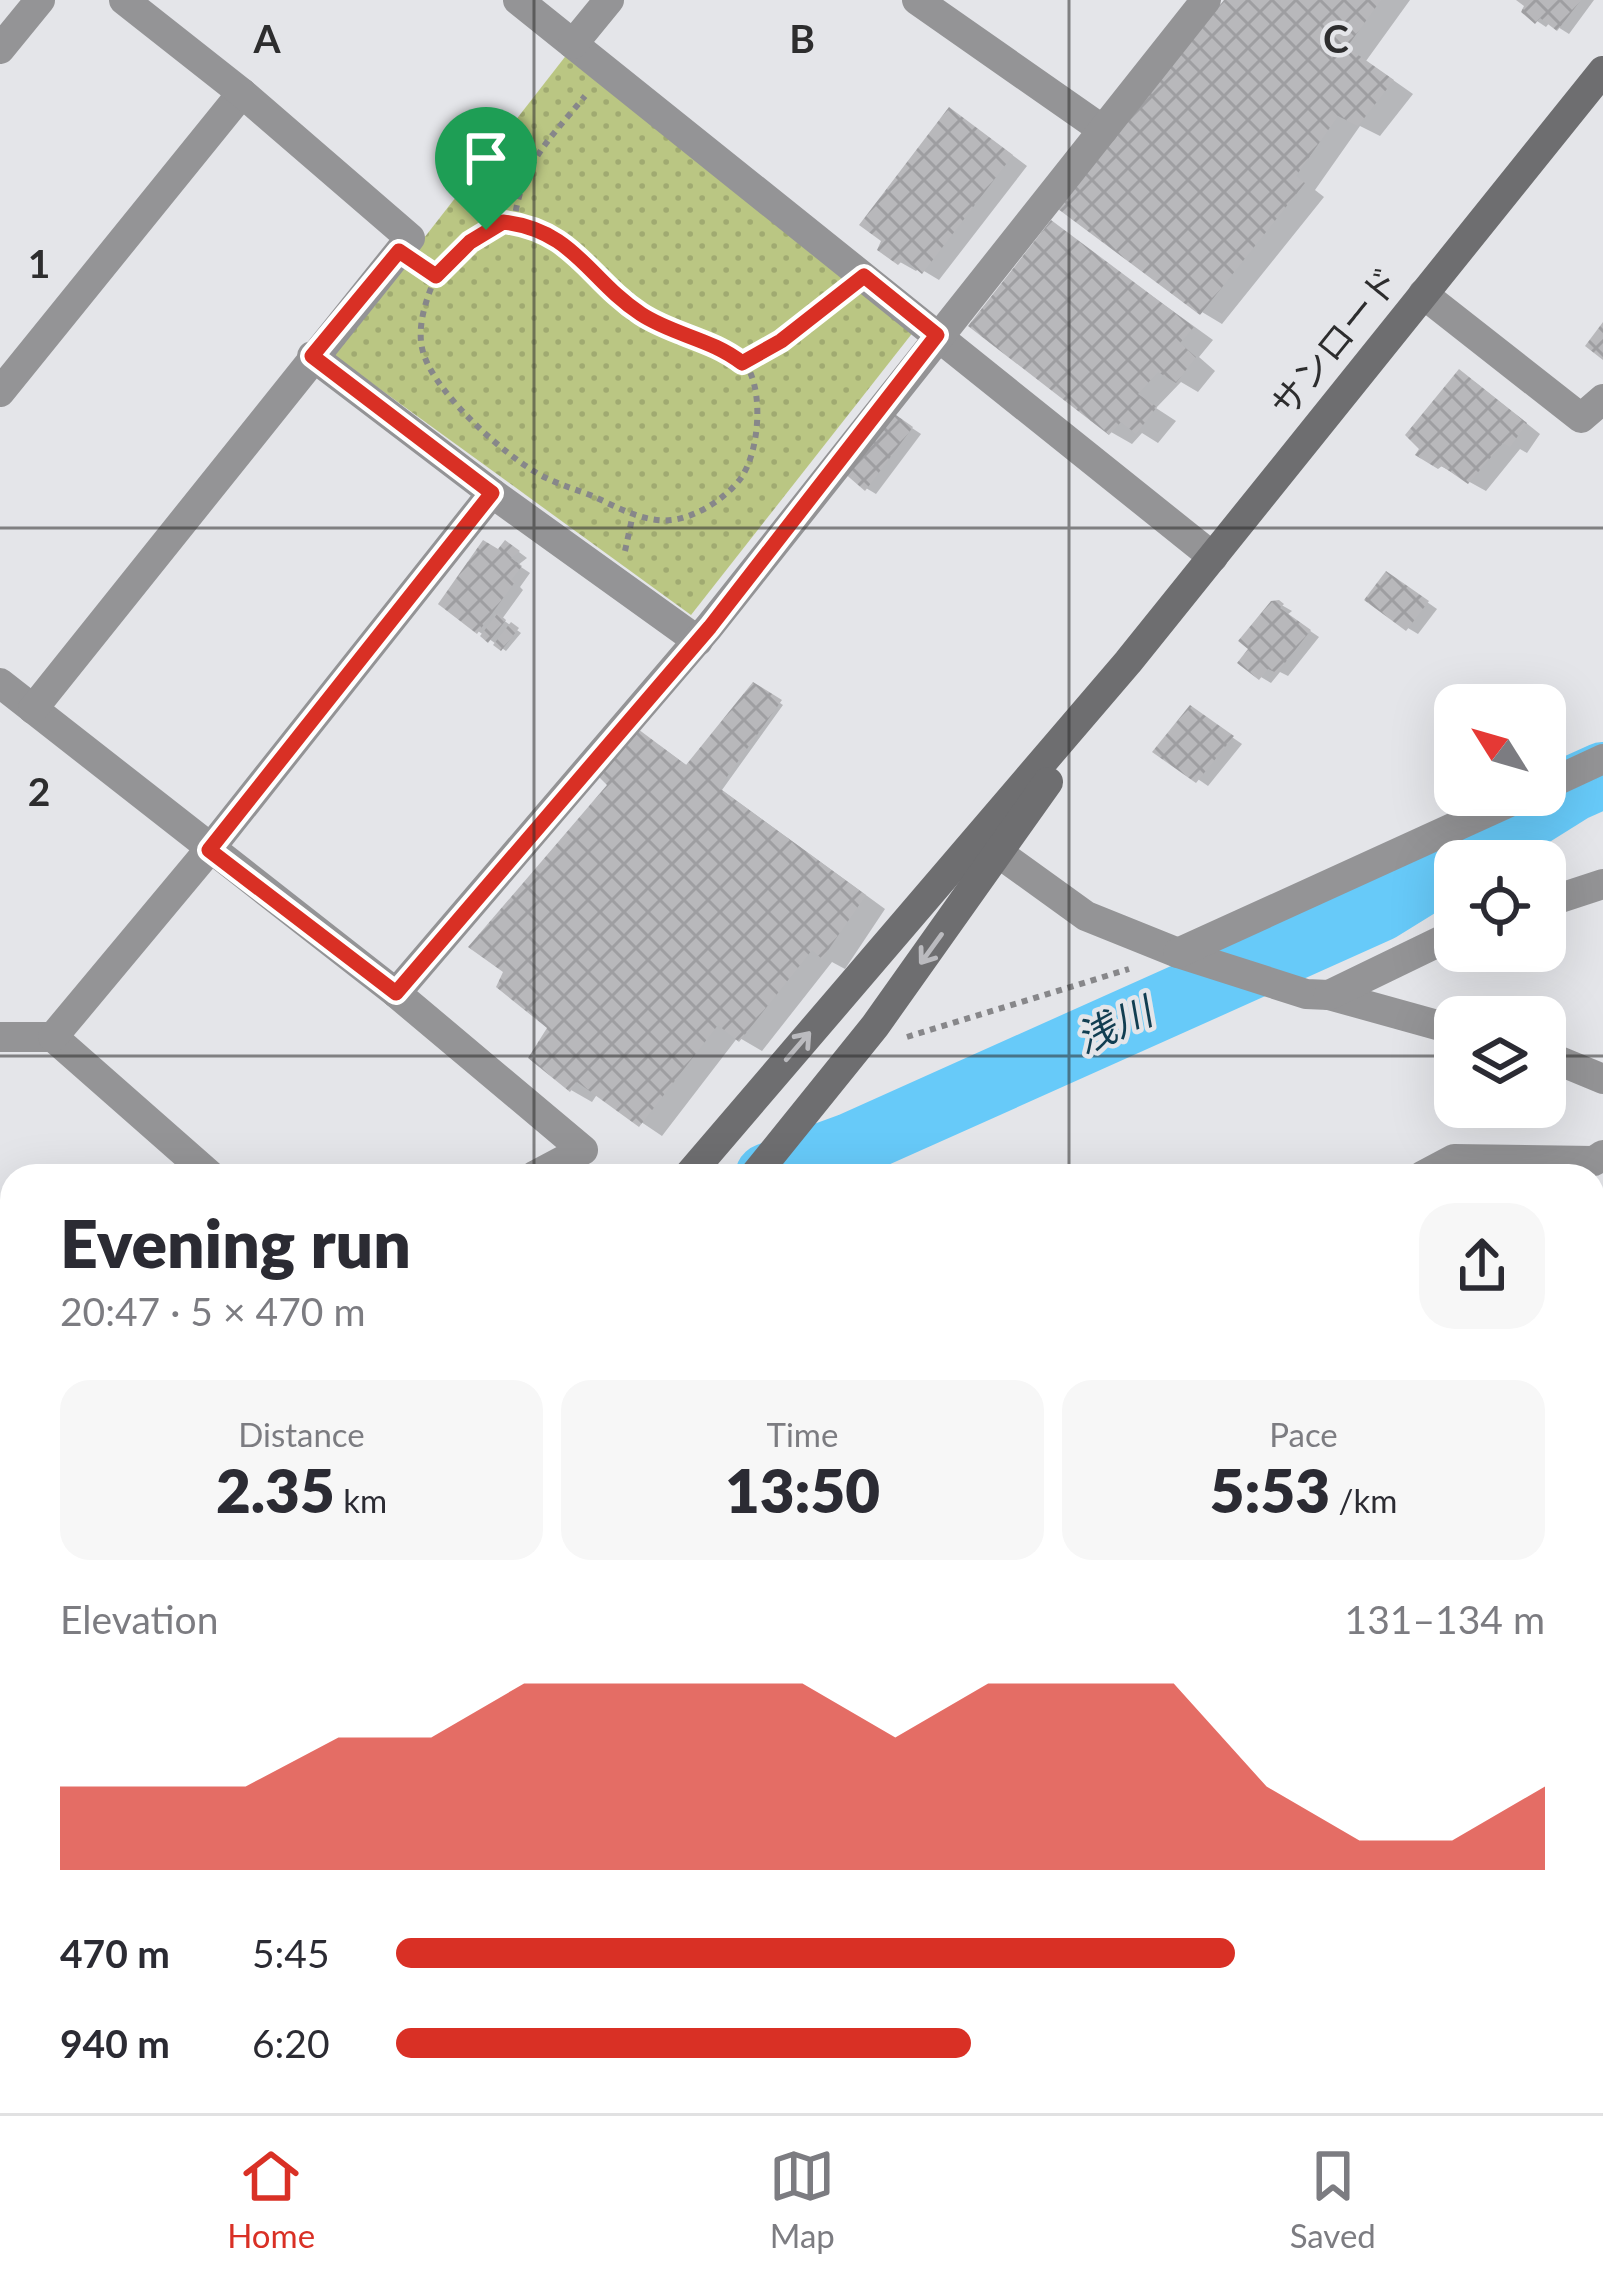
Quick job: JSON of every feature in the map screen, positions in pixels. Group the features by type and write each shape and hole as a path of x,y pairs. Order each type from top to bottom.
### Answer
{"street":[{"path":"0,49 40,0"},
{"path":"33,709 410,238 242,93 124,0"},
{"path":"518,0 1214,557"},
{"path":"573,44 609,0"},
{"path":"917,0 1103,130"},
{"path":"396,993 698,641 1205,0"},
{"name":"サンロード","path":"989,846 1128,662 1603,71"},
{"path":"0,392 242,93"},
{"path":"1423,294 1580,418 1603,399"},
{"path":"312,356 698,641"},
{"path":"53,1037 209,850 492,493"},
{"path":"0,683 396,993 583,1150 557,1164"},
{"path":"1566,776 1603,759"},
{"path":"1189,956 1481,816"},
{"path":"989,846 1086,916 1189,956 1434,1025"},
{"path":"764,1164 875,1026 989,846"},
{"path":"698,1164 989,846"},
{"path":"1566,896 1603,884"},
{"path":"1317,995 1434,943"},
{"path":"0,1037 53,1037 197,1164"},
{"path":"1566,1063 1603,1078"},
{"path":"1445,1164 1454,1159 1594,1161 1603,1155"}],"path":[{"path":"514,223 518,188 532,162 604,69"},
{"path":"503,222 514,223 531,225 557,239 637,312 720,348 750,373 759,424 742,476 724,496 699,512 671,520 619,510 539,475 467,416 432,372 422,346 423,315 436,276 486,230 503,222"},
{"path":"399,251 436,276"},
{"path":"742,363 781,341 864,276"},
{"path":"875,1026 911,1038 1189,956"}],"green space":[{"path":"568,53 914,331 691,615 333,355"}],"building":[{"path":"1224,0 1381,0 1347,47 1394,80 1358,126 1338,116 1296,176 1305,183 1200,315 1058,209"},
{"path":"1516,0 1581,0 1557,31 1540,18 1535,24"},
{"path":"949,107 1013,155 922,274 904,259 898,265 877,250 881,241 859,225"},
{"path":"1051,220 1194,327 1180,343 1196,357 1176,383 1158,372 1138,394 1157,407 1136,434 1121,422 1109,435 968,326"},
{"path":"1603,322 1603,360 1585,346"},
{"path":"1459,369 1527,423 1510,447 1503,443 1468,484 1415,455 1419,449 1405,435"},
{"path":"889,410 913,427 865,491 843,472"},
{"path":"483,540 498,549 505,540 520,551 511,558 522,566 477,634 438,604"},
{"path":"1386,571 1429,601 1406,631 1364,600"},
{"path":"1271,601 1284,604 1280,608 1311,630 1277,673 1268,669 1259,680 1237,663 1248,649 1238,641"},
{"path":"498,613 506,620 488,643 480,636"},
{"path":"511,622 519,628 501,651 493,645"},
{"path":"753,682 782,700 719,788 866,895 822,959 812,950 739,1042 718,1025 639,1127 577,1082 570,1092 528,1058 547,1028 496,987 503,972 468,947 607,785 599,777 638,729 686,765"},
{"path":"1190,705 1234,736 1196,783 1152,752"}],"waterway":[{"name":"浅川","path":"1491,840 1603,775"},
{"name":"浅川","path":"801,1164 1379,909 1434,875"}],"route":[{"path":"503,222 531,225 569,248 637,312 694,335 742,363 781,341 864,276 937,335 710,627 396,993 209,850 492,493 312,356 399,251 436,276 486,230 503,222"}]}
